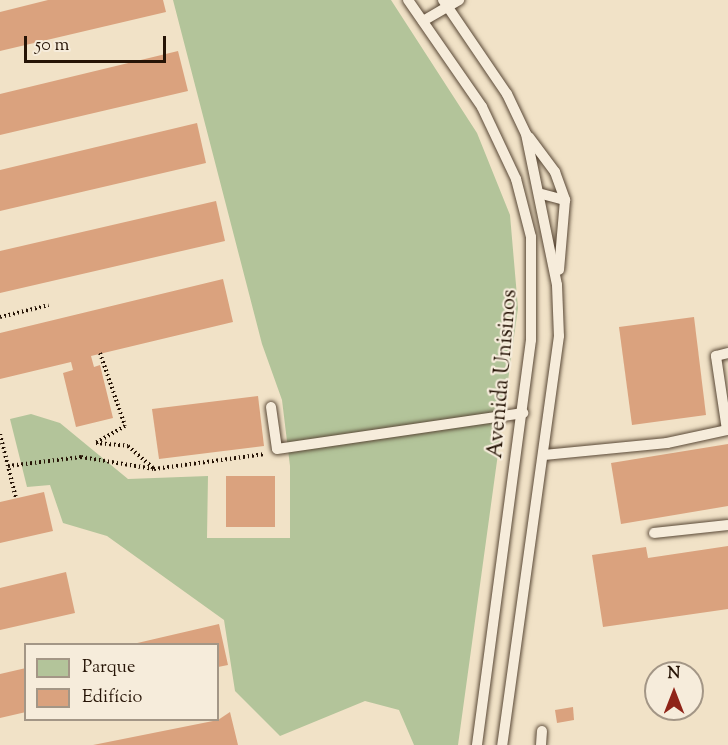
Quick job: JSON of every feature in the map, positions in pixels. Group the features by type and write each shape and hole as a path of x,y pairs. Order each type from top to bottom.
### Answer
{"lane":[{"name":"Avenida Unisinos","path":"408,0 482,107 523,208 532,284 523,413 477,745"},
{"path":"423,21 445,4 459,0"},
{"name":"Avenida Unisinos","path":"445,4 507,94 526,135 542,194 557,285 559,336 502,745"},
{"path":"526,135 555,172 565,200 557,285"},
{"path":"542,194 565,200"},
{"path":"544,455 667,443 727,430 716,356 728,353"},
{"path":"271,407 277,450 523,413"},
{"path":"654,533 728,525"},
{"path":"541,745 542,731"}],"path":[{"path":"0,317 49,305"},
{"path":"100,353 125,426 96,443 128,446 154,469"},
{"path":"0,434 2,454 8,466 16,498"},
{"path":"8,466 81,457 154,469 250,460 277,450"}],"green space":[{"path":"173,0 391,0 477,133 510,215 518,308 458,745 414,745 399,710 365,701 280,736 235,691 224,620 107,536 63,523 50,485 27,487 10,419 31,414 60,423 128,479 208,476 207,538 290,538 290,466 282,400 262,344"}],"building":[{"path":"48,0 163,0 166,12 0,51 0,12"},
{"path":"178,51 188,91 0,135 0,94"},
{"path":"197,123 206,163 0,211 0,170"},
{"path":"216,201 225,241 0,293 0,251"},
{"path":"223,279 233,322 91,356 94,367 100,365 113,418 76,427 63,373 73,370 71,362 0,379 0,333"},
{"path":"694,317 706,415 632,425 619,327"},
{"path":"258,396 264,446 159,459 152,409"},
{"path":"728,444 728,506 621,524 611,463"},
{"path":"226,476 275,476 275,527 226,527"},
{"path":"44,492 53,531 0,543 0,502"},
{"path":"728,546 728,609 603,627 592,555 646,547 648,558"},
{"path":"66,572 75,613 0,630 0,588"},
{"path":"219,624 228,665 219,667 219,643 137,643"},
{"path":"24,668 24,712 0,718 0,674"},
{"path":"573,707 574,720 557,723 555,710"},
{"path":"230,712 238,745 93,745 219,721"}]}
